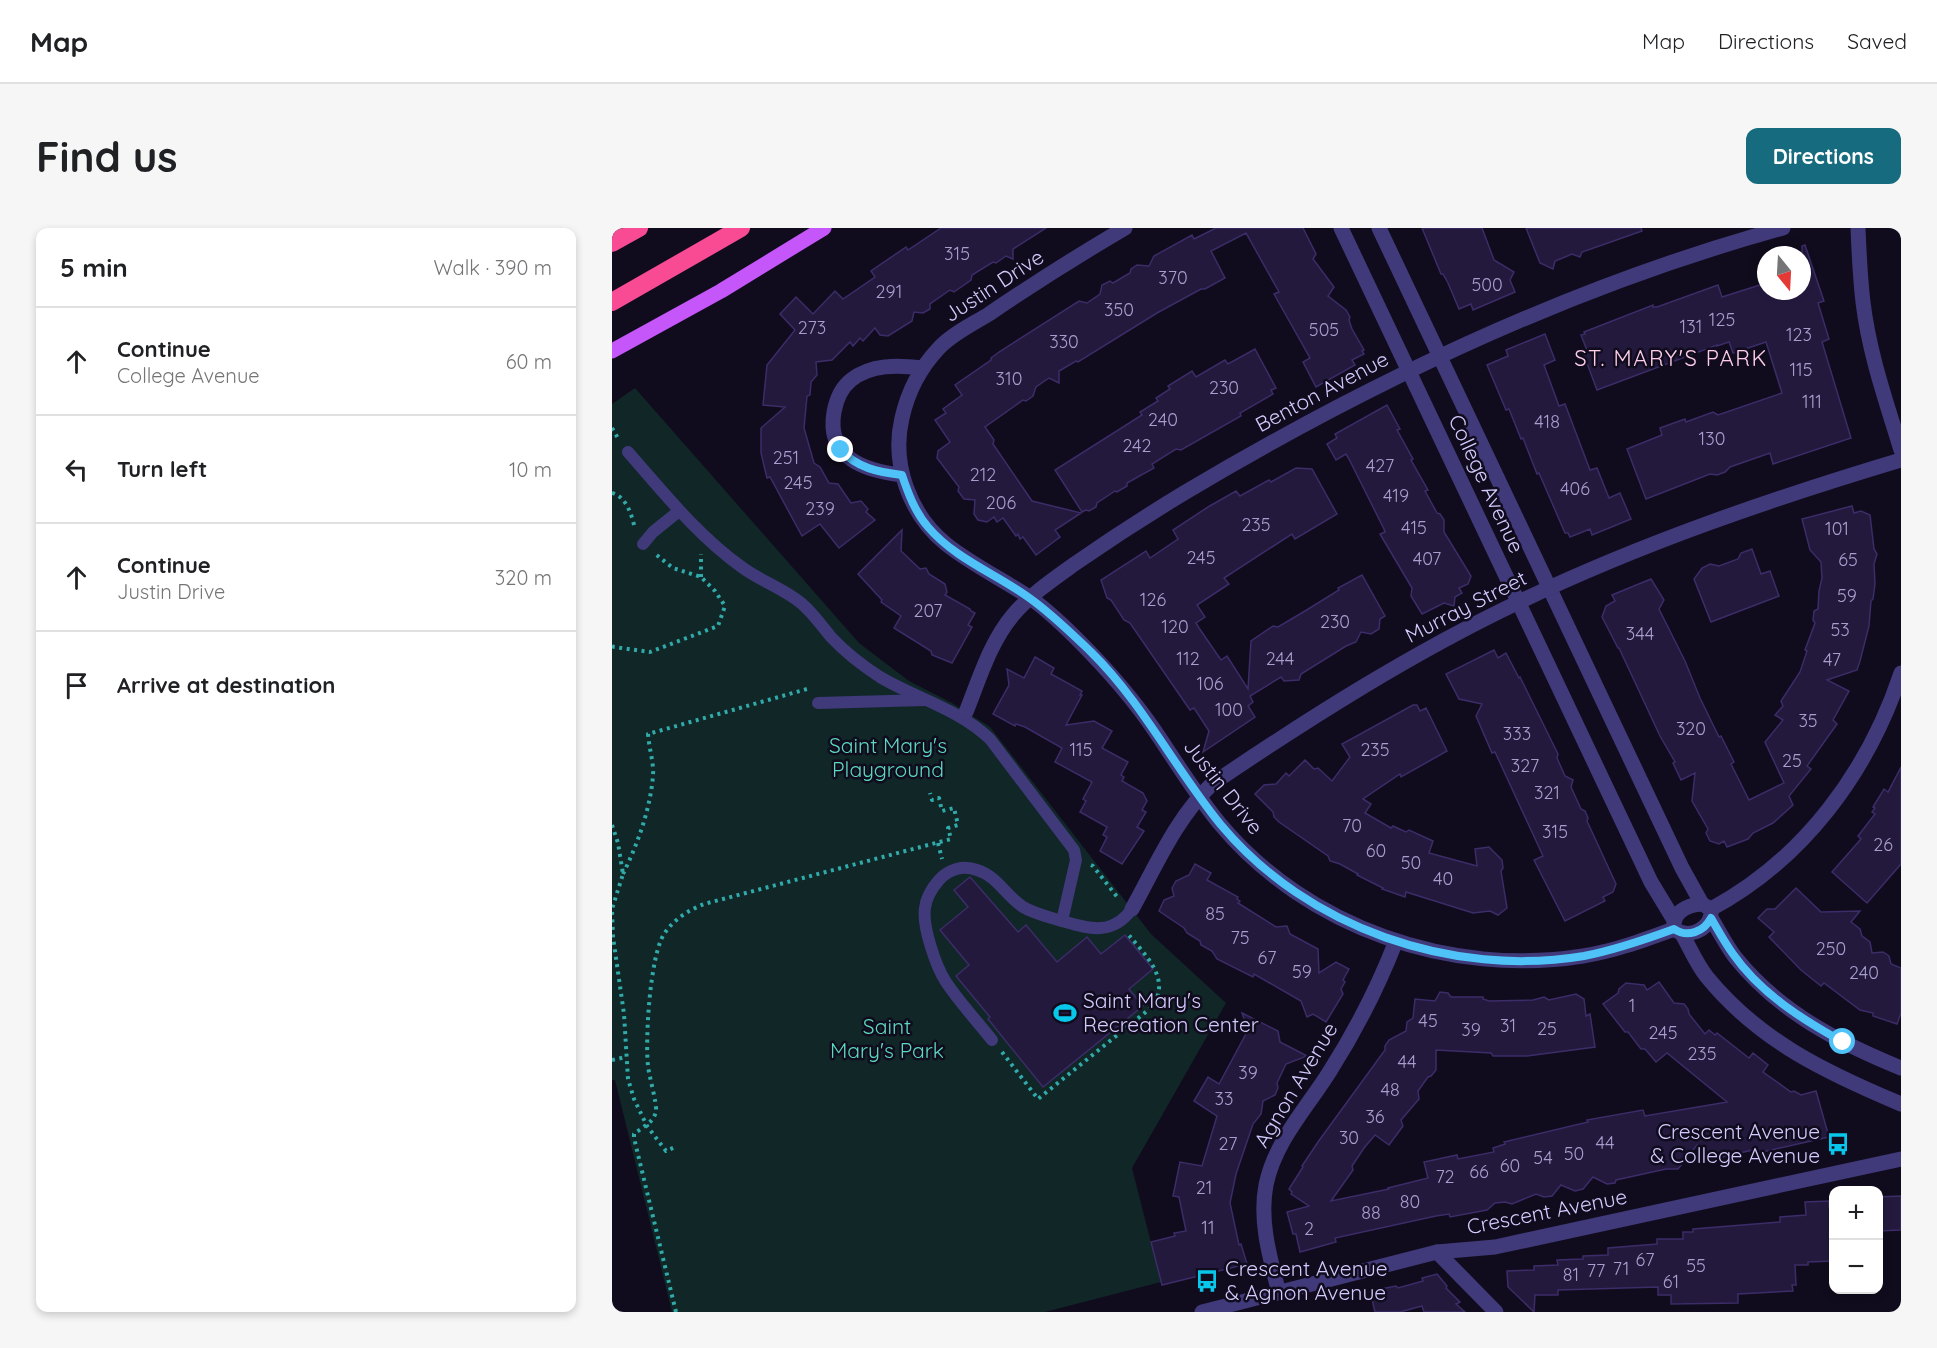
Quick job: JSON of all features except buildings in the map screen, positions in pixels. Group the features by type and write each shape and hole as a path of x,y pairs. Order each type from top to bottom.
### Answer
{"highway":[{"path":"612,243 639,228"},
{"path":"612,302 741,228"}],"main road":[{"path":"612,351 721,291 824,228"}],"street":[{"name":"Justin Drive","path":"1125,228 1014,296 942,345 922,368 909,393 901,421 898,447 902,475 912,502 927,527 946,544 1030,598 1065,627 1100,661 1153,728 1198,796 1223,827 1252,857 1286,886 1358,927 1396,941 1440,953 1487,960 1536,960 1584,956 1629,945 1676,928"},
{"name":"College Avenue","path":"1341,228 1651,882 1706,976 1762,1031 1794,1053 1824,1071 1901,1104"},
{"name":"College Avenue","path":"1379,228 1682,868 1734,956 1757,981 1812,1025 1843,1042 1901,1068"},
{"name":"Benton Avenue","path":"966,712 999,634 1013,615 1030,598 1103,544 1164,505 1303,425 1439,356 1637,275 1783,228"},
{"path":"1858,228 1863,302 1869,338 1901,450"},
{"path":"902,475 866,468 848,458 837,443 834,434 834,415 844,386 860,375 883,367 922,368"},
{"name":"Murray Street","path":"1131,911 1185,813 1198,796 1212,783 1358,689 1442,641 1519,602 1634,551 1720,518 1901,460"},
{"path":"1708,910 1707,925 1699,931 1676,928 1678,913 1686,908 1708,910 1738,894 1770,870 1802,840 1835,802 1869,749 1885,717 1901,673"},
{"name":"Agnon Avenue","path":"1279,1293 1267,1248 1263,1214 1266,1186 1273,1161 1287,1134 1330,1071 1367,1007 1396,941"},
{"name":"Crescent Avenue","path":"1202,1312 1437,1252 1495,1247 1901,1159"},
{"path":"1437,1252 1496,1312"}],"lane":[{"path":"628,452 703,536 744,569 799,601 813,613 843,649 880,677 963,717 977,726 990,739 1068,839 1074,850 1076,860 1062,921"},
{"path":"643,544 653,532 679,511"},
{"path":"818,703 926,700"},
{"path":"992,1040 946,982 939,969 926,925 925,907 934,886 946,872 962,868 977,870 992,878 1022,906 1042,915 1087,928 1105,928 1119,923 1131,911"}],"path":[{"path":"612,645 650,652 718,626 725,606 715,591 701,578"},
{"path":"675,1147 666,1151 647,1126 634,1099 628,1079 624,1014 613,937 612,909 623,874 638,844 653,775 648,734 807,689 813,691 818,703"},
{"path":"676,1312 634,1138 634,1134 647,1126 656,1111 646,1051 659,947 664,935 671,925 704,904 951,839 948,828 958,825 954,808 942,811 939,798 932,800 930,793"},
{"path":"612,825 618,843 623,874"},
{"path":"1076,860 1094,866 1131,911"},
{"path":"992,1040 1038,1099 1152,1007 1160,989 1156,972 1119,923"},
{"path":"612,1060 626,1057"}],"green space":[{"name":"Saint Mary's Park","path":"635,388 859,643 909,681 952,703 990,727 1151,934 1226,1003 1132,1168 1161,1282 1045,1312 672,1312 615,1080 612,1080 612,404"}],"place":[{"name":"Saint Mary's Recreation Center","path":"1065,1013"},
{"name":"Crescent Avenue & College Avenue","path":"1838,1144"},
{"name":"Crescent Avenue & Agnon Avenue","path":"1207,1281"}],"district":[{"name":"ST. MARY'S PARK","path":"1671,358"}],"route":[{"path":"841,450 848,458 866,468 902,475 912,502 927,527 970,561 1030,598 1065,627 1100,661 1129,696 1198,796 1223,827 1252,857 1286,886 1321,907 1358,927 1396,941 1440,953 1487,960 1536,960 1584,956 1629,945 1674,929 1682,934 1694,933 1707,925 1711,918 1734,956 1757,981 1812,1025 1843,1042"}],"park label":[{"name":"Saint Mary's Playground","path":"888,758"}]}
